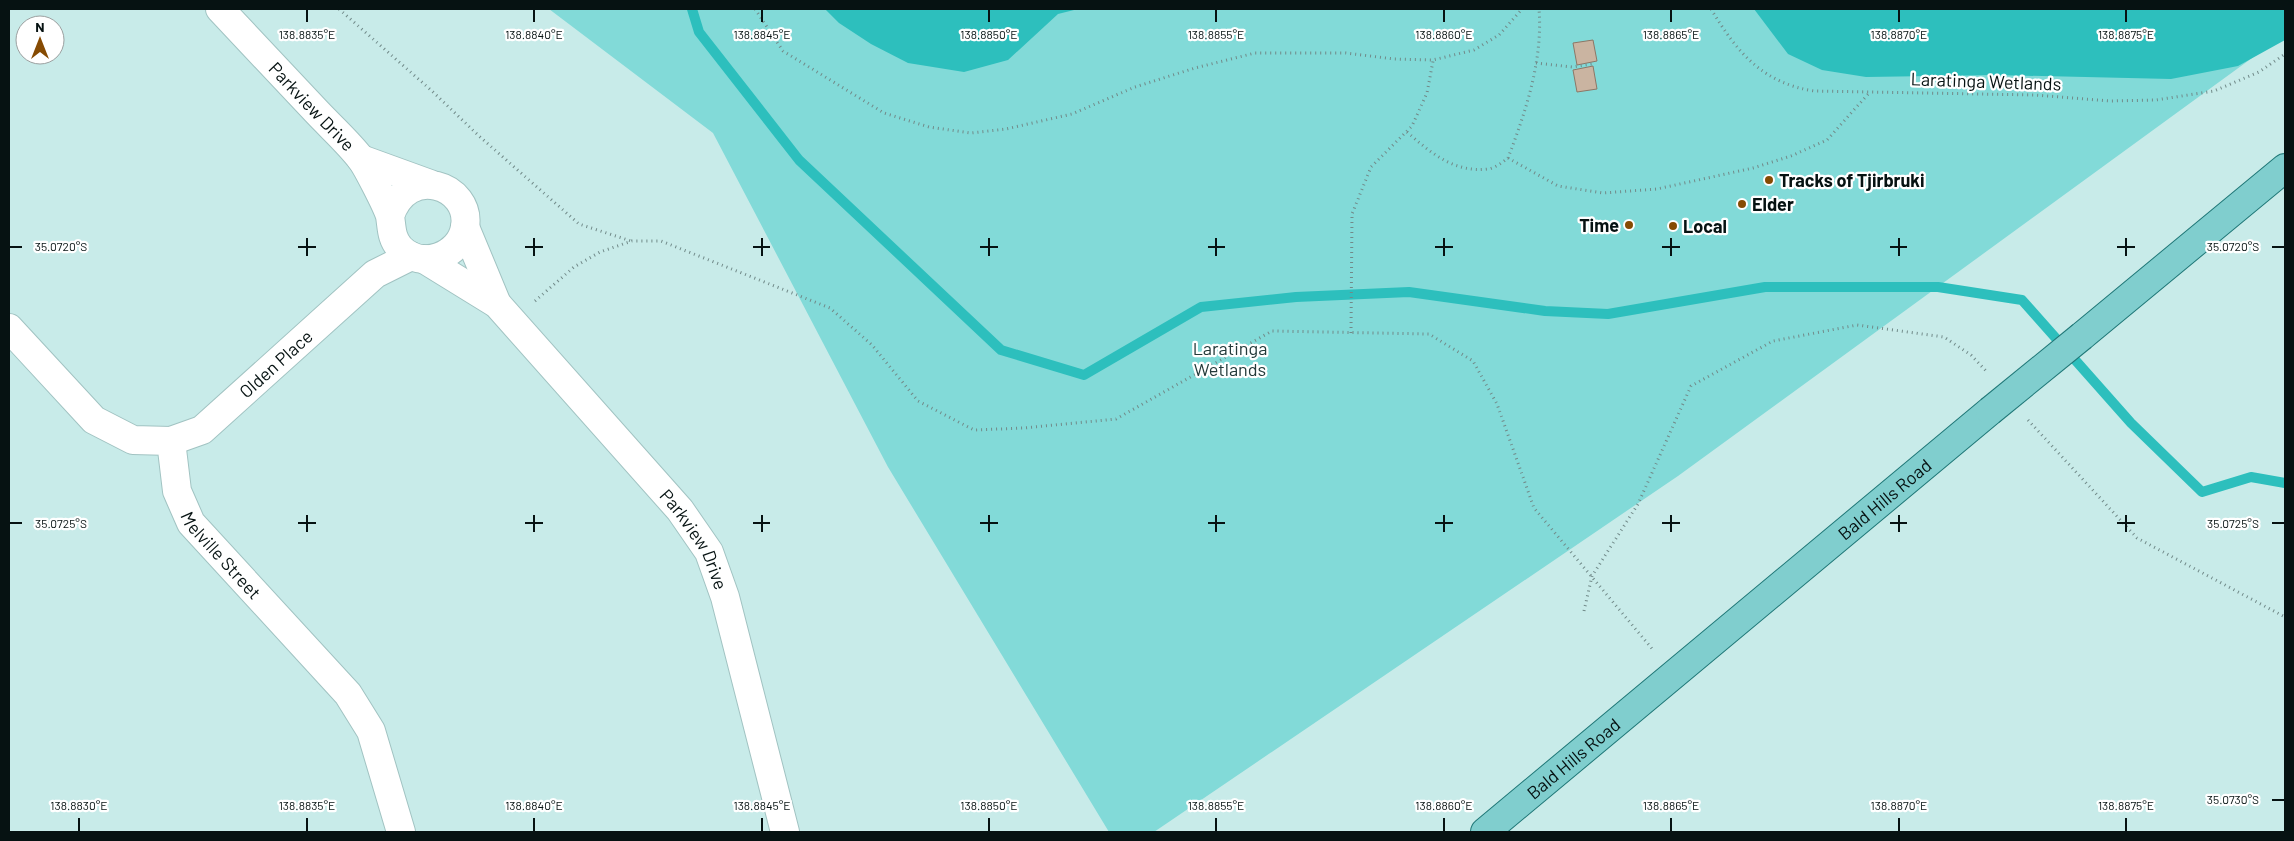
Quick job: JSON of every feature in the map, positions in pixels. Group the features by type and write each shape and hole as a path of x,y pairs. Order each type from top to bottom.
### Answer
{"main road":[{"name":"Bald Hills Road","path":"1485,832 1990,410 2285,168"}],"street":[{"name":"Parkview Drive","path":"220,9 361,159 390,220"},
{"name":"Parkview Drive","path":"361,159 430,184"},
{"path":"375,274 394,204 402,194 413,187 430,184 442,188 453,195 461,205 465,227 460,240 452,250 441,257 417,258 400,248 393,237 390,220"},
{"name":"Parkview Drive","path":"465,227 505,313"},
{"name":"Parkview Drive","path":"417,258 505,313 680,510 709,552 725,598 785,832"},
{"name":"Olden Place","path":"171,441 202,430 375,274 417,258"},
{"path":"9,328 94,420 133,440 171,441"},
{"name":"Melville Street","path":"171,441 177,491 191,523 348,694 371,731 401,832"}],"path":[{"path":"340,9 579,224 632,241 661,241 830,308 872,345 918,400 974,430 1024,428 1116,419 1272,331 1429,334 1473,361 1498,404 1534,508 1674,675"},
{"path":"755,9 783,51 876,108 929,127 971,133 1006,130 1072,114 1136,88 1195,68 1255,53 1346,53 1394,59 1433,60 1474,50 1499,35 1522,9"},
{"path":"1406,132 1428,150 1457,168 1490,169 1508,158 1527,104 1536,63 1541,27 1539,9"},
{"name":"Laratinga Wetlands","path":"1712,9 1730,38 1749,60 1770,76 1792,88 1814,91 2036,95 2110,101 2156,100 2214,91 2259,72 2285,54"},
{"path":"1351,333 1352,214 1371,167 1412,126 1426,93 1433,60"},
{"path":"1536,63 1572,67 1592,64"},
{"path":"1508,158 1558,186 1603,192 1657,189 1753,168 1791,156 1827,140 1870,92"},
{"path":"505,313 600,252 632,241"},
{"path":"1584,611 1592,576 1638,504 1691,386 1773,341 1857,325 1944,337 1971,355 1988,374"},
{"path":"2027,418 2137,538 2285,618"}],"green space":[{"name":"Laratinga Wetlands","path":"549,9 2285,9 2285,34 1678,476 1154,832 1109,832 888,467 713,133"}],"shaded area":[{"path":"825,9 1078,9 1058,14 1008,60 964,72 908,63 871,44 839,23"},
{"path":"1754,9 2285,9 2285,40 2238,66 2171,79 1995,75 1866,77 1822,70 1788,54"}],"building":[{"path":"1593,40 1597,61 1577,65 1573,43"},
{"path":"1593,66 1597,89 1577,92 1573,70"}],"waterway":[{"path":"692,9 699,32 799,160 1001,350 1084,375 1201,307 1296,297 1409,292 1545,311 1608,314 1765,287 1938,287 2022,300 2131,423 2202,492 2251,477 2285,483"}],"place":[{"name":"Tracks of Tjirbruki","path":"1769,180"},
{"name":"Elder","path":"1742,204"},
{"name":"Time","path":"1629,225"},
{"name":"Local","path":"1673,226"}]}
